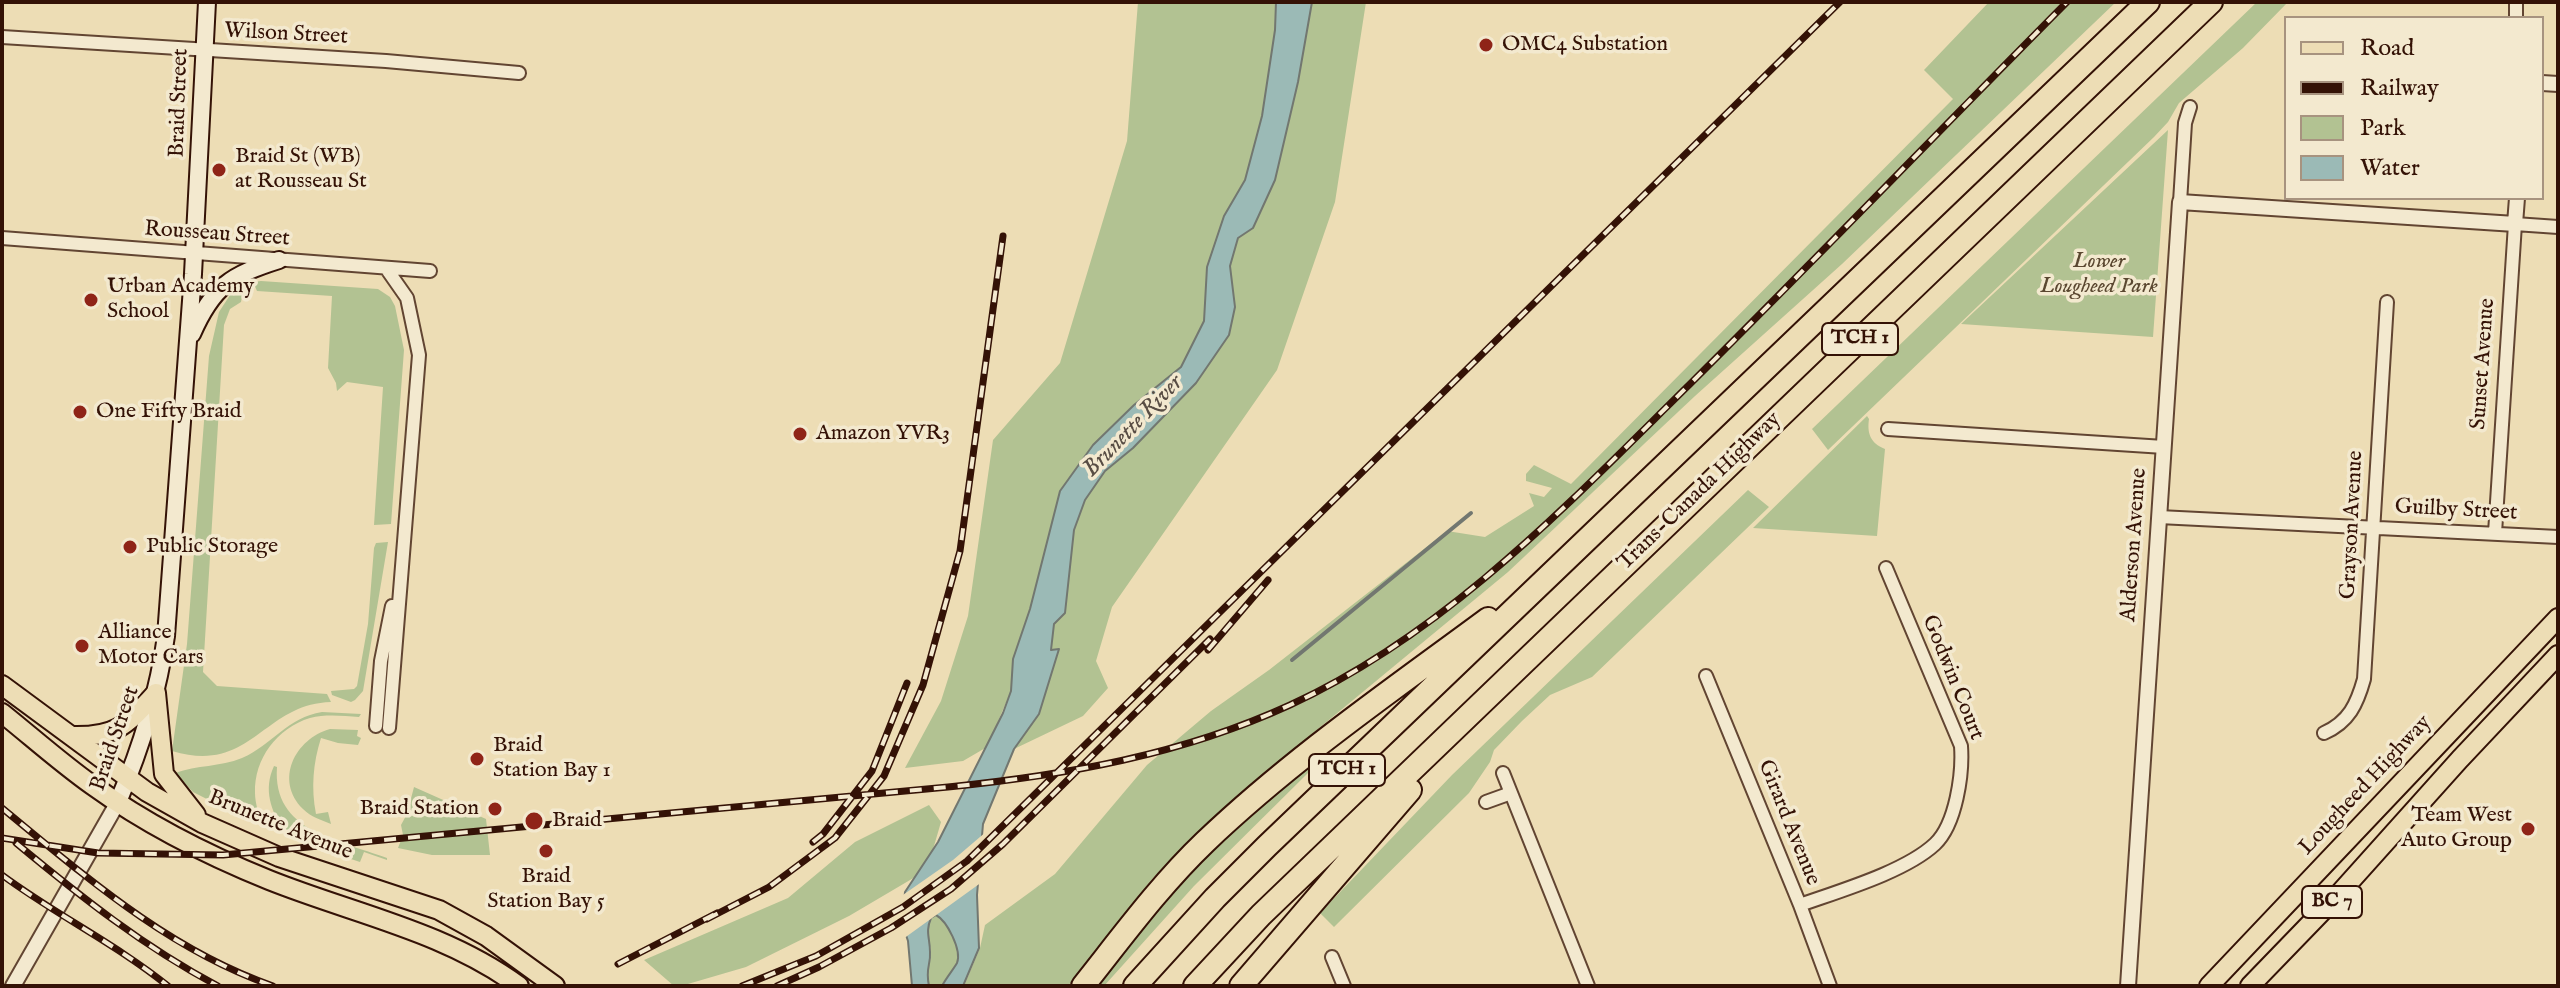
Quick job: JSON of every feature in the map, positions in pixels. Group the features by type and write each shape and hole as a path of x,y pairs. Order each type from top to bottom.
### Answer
{"highway":[{"name":"Trans-Canada Highway","path":"1135,986 1267,846 2148,2"},
{"name":"Trans-Canada Highway","path":"1195,986 1261,915 2211,2"},
{"path":"1083,986 1156,894 1204,843 1257,796 1348,722 1566,561"},
{"path":"1241,986 1509,676"}],"main road":[{"name":"Braid Street","path":"118,802 156,693 166,636 195,254 207,2"},
{"path":"188,343 206,307 223,285 240,273 279,260"},
{"name":"Lougheed Highway","path":"2209,986 2558,618"},
{"name":"BC 7","path":"2250,986 2338,895 2558,655"},
{"name":"Brunette Avenue","path":"2,685 147,792 202,823 279,857 439,910 486,936 555,986"},
{"path":"73,736 108,734 130,721 156,693"},
{"path":"156,693 164,774 202,823"},
{"path":"2,713 118,802 223,860 326,900 406,926 457,948 517,984"}],"street":[{"name":"Wilson Street","path":"2,37 386,61 519,73"},
{"name":"Alderson Avenue","path":"2128,986 2185,123 2190,107"},
{"name":"Sunset Avenue","path":"2495,533 2517,200"},
{"path":"2180,202 2558,227"},
{"name":"Rousseau Street","path":"2,238 430,271"},
{"path":"382,727 381,661 404,552 419,355 407,298 386,268"},
{"name":"Grayson Avenue","path":"2324,733 2338,727 2350,716 2364,679 2387,302"},
{"path":"1888,429 2164,447"},
{"name":"Guilby Street","path":"2159,517 2558,537"},
{"name":"Godwin Court","path":"1800,905 1909,862 1937,843 1951,818 1961,778 1961,746 1886,568"},
{"name":"Girard Avenue","path":"1706,676 1830,986"},
{"path":"1503,773 1588,986"},
{"path":"1486,802 1511,793"},
{"name":"Braid Street","path":"13,986 118,802"},
{"path":"1332,957 1344,986"}],"green space":[{"path":"1138,2 1276,2 1275,30 1262,116 1245,180 1224,216 1207,267 1204,321 1181,367 1134,405 1093,445 1060,491 1030,609 1013,659 1011,691 987,747 963,761 905,768 941,701 968,616 993,440 1060,363 1127,141"},
{"path":"1312,2 1366,2 1335,202 1277,370 1112,607 1096,661 1108,688 1083,716 1014,749 1039,714 1058,650 1051,651 1054,623 1065,613 1074,530 1085,500 1105,471 1133,448 1196,383 1235,307 1230,266 1238,238 1275,180 1298,82"},
{"path":"1989,2 2116,2 1842,264 1695,396 1508,572 1255,781 1195,835 1153,878 1068,986 964,986 980,948 985,925 1055,874 1147,765 1211,711 1269,670 1447,531 1485,537 1534,506 1529,493 1544,497 1552,488 1526,481 1526,474 1534,465 1571,484 1953,99 1924,70"},
{"path":"2257,2 2288,2 2243,48 2179,103 2154,137 1828,450 1812,429"},
{"name":"Lower Lougheed Park","path":"2168,130 2153,337 1961,324"},
{"path":"253,282 378,289 390,297 395,306 404,350 391,524 374,525 383,387 347,382 337,391 328,368 332,296 257,291"},
{"path":"244,285 248,290 241,302 230,309 224,325 203,672 217,686 327,694 331,702 288,714 239,747 221,754 199,756 172,751 187,644 209,356 219,312 232,292"},
{"path":"1867,416 1871,437 1885,449 1877,536 1753,528"},
{"path":"1748,490 1769,507 1592,677 1550,695 1522,721 1494,750 1490,762 1469,793 1334,927 1320,913 1452,775"},
{"path":"388,542 363,691 351,702 332,695 331,691 357,686 368,624 374,548 376,543"},
{"path":"322,712 361,714 359,717 310,718 278,737 263,757 256,780 255,797 260,823 256,824 193,792 175,773 242,758 299,719"},
{"path":"330,729 358,730 357,736 361,738 358,745 321,738 316,757 314,804 316,814 328,812 331,824 303,809 294,798 290,786 292,762 298,751 318,734"},
{"path":"274,766 277,767 278,789 285,806 297,820 330,838 387,860 364,852 360,862 284,832 270,800 269,783"},
{"path":"1308,767 1311,770 1194,886 1104,986 1095,986 1220,842"},
{"path":"414,787 486,819 490,855 432,855 398,848 403,835 401,825"},
{"path":"929,805 941,822 927,870 849,916 746,967 681,986 674,986 644,960 788,898 855,842"},
{"path":"936,915 953,936 958,957 942,986 929,986 931,952 927,927"}],"water":[{"name":"Brunette River","path":"1276,2 1312,2 1298,82 1275,180 1253,228 1238,238 1230,266 1235,307 1229,335 1196,383 1133,448 1105,471 1085,500 1074,530 1065,613 1054,624 1051,650 1059,649 1039,714 1014,749 983,824 977,895 979,948 963,986 942,986 958,957 952,936 936,915 931,918 928,927 929,986 912,986 908,941 902,923 905,892 938,842 1003,713 1011,691 1013,659 1030,609 1060,491 1093,445 1134,405 1181,367 1204,321 1207,267 1224,216 1245,180 1262,116 1275,30"}],"pier":[{"path":"987,831 982,882 903,939 898,923 900,897 953,860"}],"waterway":[{"path":"1292,660 1471,513"}],"railway":[{"path":"742,986 816,956 903,907 967,861 1840,2"},
{"path":"2,838 98,853 223,855 992,782 1123,760 1165,750 1249,722 1348,675 1402,641 1504,562 1690,384 2067,2"},
{"path":"707,919 769,887 835,838 884,776 923,685 960,551 1003,236"},
{"path":"1208,650 1268,580"},
{"path":"777,986 891,928 951,889 1003,844 1210,639"},
{"path":"813,842 823,834 872,771 907,683"},
{"path":"2,808 97,885 164,932 235,971 273,986"},
{"path":"16,843 138,938 218,986"},
{"path":"2,875 168,986"},
{"path":"618,964 717,913"}],"place":[{"name":"OMC4 Substation","path":"1486,45"},
{"name":"Braid St (WB) at Rousseau St","path":"219,170"},
{"name":"Urban Academy School","path":"91,300"},
{"name":"One Fifty Braid","path":"80,412"},
{"name":"Amazon YVR3","path":"800,434"},
{"name":"Public Storage","path":"130,547"},
{"name":"Alliance Motor Cars","path":"82,646"},
{"name":"Braid Station Bay 1","path":"477,759"},
{"name":"Braid Station","path":"495,809"},
{"name":"Braid","path":"534,821"},
{"name":"Team West Auto Group","path":"2528,829"},
{"name":"Braid Station Bay 5","path":"546,851"}]}
